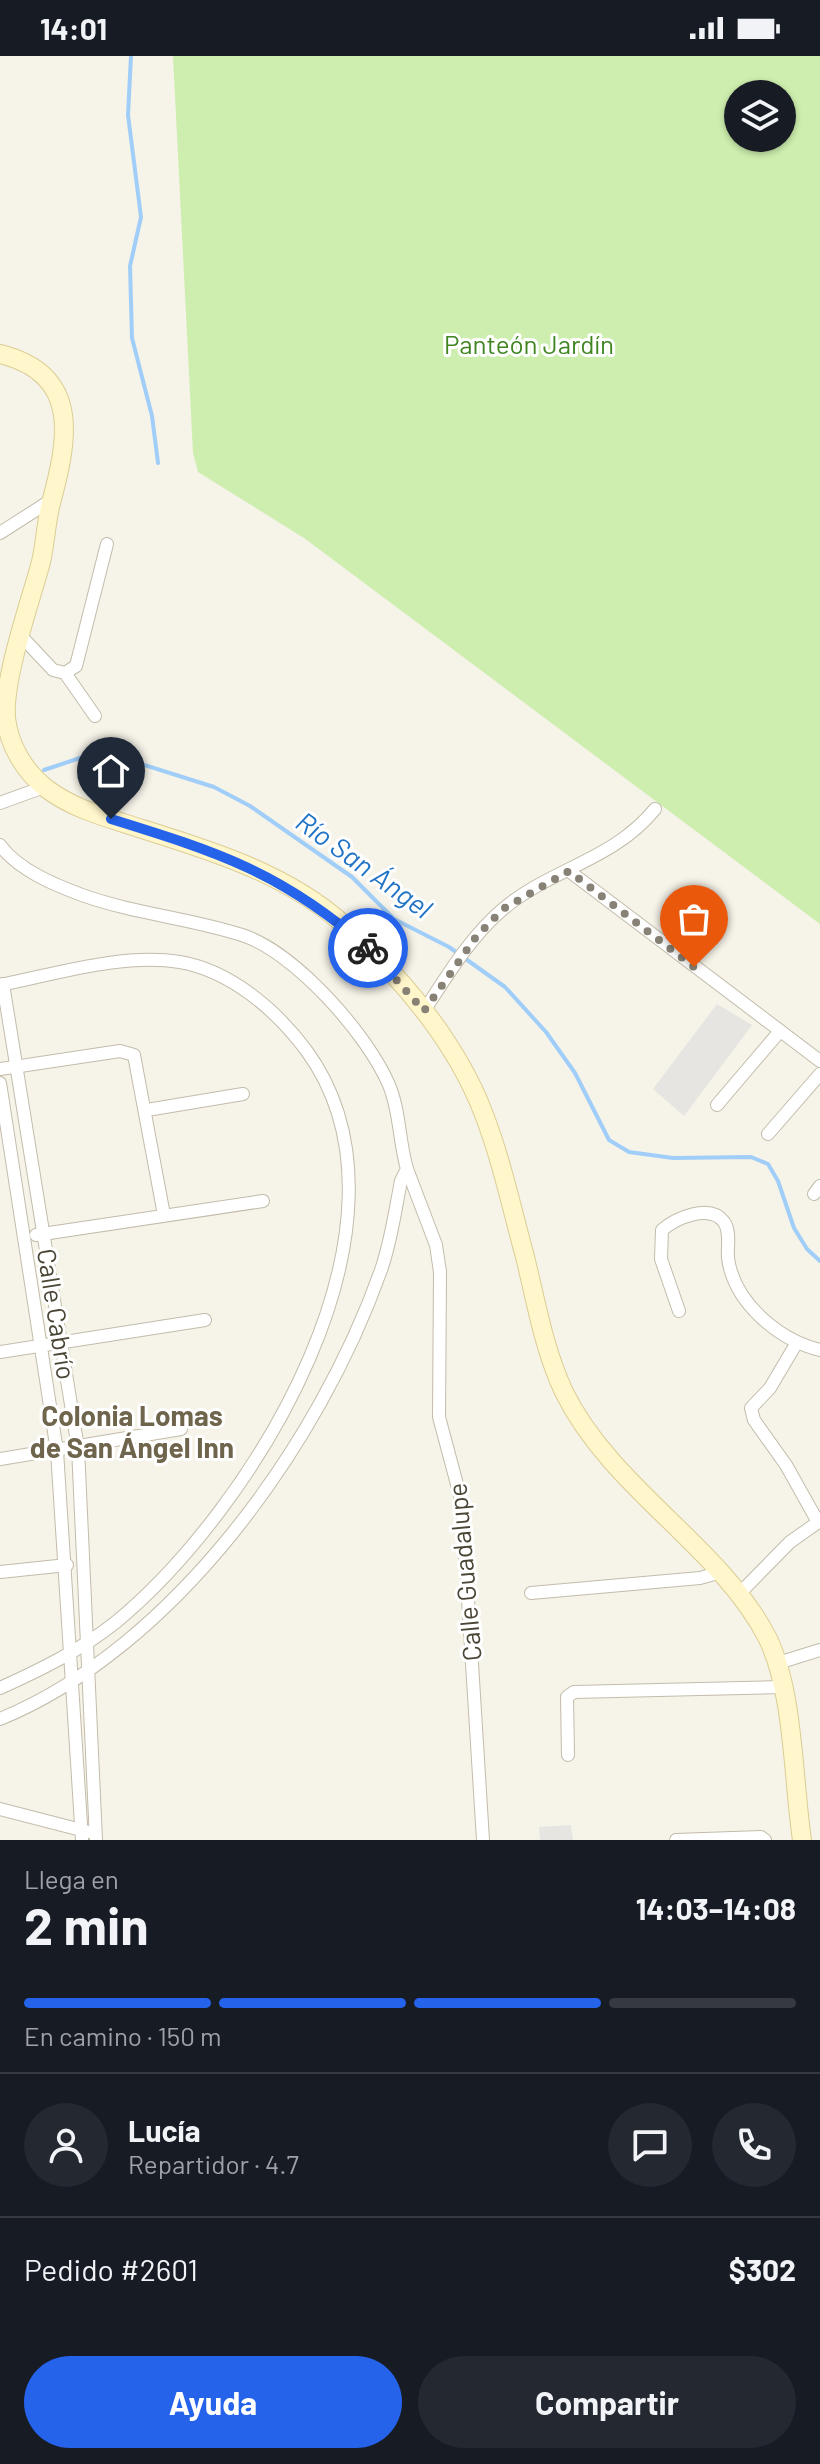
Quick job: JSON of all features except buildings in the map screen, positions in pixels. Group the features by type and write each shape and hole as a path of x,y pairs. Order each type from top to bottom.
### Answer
{"main road":[{"path":"1,352 34,368 47,379 63,409 66,435 10,680 6,717 11,741 22,762 44,787 82,810 227,856 282,882 340,921 378,957 424,1011 482,1110 563,1390 613,1464 738,1595 768,1639 783,1687 797,1839"}],"street":[{"path":"0,533 53,499"},
{"path":"65,673 76,666 107,544"},
{"path":"22,637 53,670 65,673 95,716"},
{"path":"0,803 44,787"},
{"path":"424,1011 467,949 503,909 614,847 655,809"},
{"name":"Calle Guadalupe","path":"0,845 36,873 75,892 133,911 238,934 261,943 315,986 349,1021 389,1085 407,1169 436,1245 440,1272 439,1417 462,1503 483,1840"},
{"path":"569,871 820,1061"},
{"path":"0,1688 88,1643 116,1622 190,1549 236,1490 287,1404 342,1267 350,1209 349,1161 335,1102 316,1065 287,1026 227,979 180,962 140,961 2,985"},
{"name":"Calle Cabrío","path":"2,985 78,1448 96,1837"},
{"path":"717,1105 780,1031"},
{"path":"0,1069 120,1051 134,1055 139,1062 164,1215"},
{"path":"768,1134 820,1074"},
{"name":"Calle Cabrío","path":"0,1083 57,1451 67,1565 81,1835"},
{"path":"147,1110 243,1094"},
{"name":"Calle Guadalupe","path":"0,1719 87,1673 146,1626 230,1537 313,1414 350,1345 381,1269 401,1181 407,1169"},
{"path":"25,1236 263,1201"},
{"path":"679,1311 661,1259 662,1230 690,1215 707,1214 720,1218 727,1225 728,1259 737,1287 750,1306 796,1344 820,1350"},
{"path":"0,1352 205,1320"},
{"path":"738,1595 790,1542 819,1522 786,1465 754,1420 751,1408 770,1388 796,1344"},
{"path":"0,1459 181,1429"},
{"path":"0,1572 67,1565"},
{"path":"531,1593 700,1578 718,1573"},
{"path":"778,1663 820,1650"},
{"path":"568,1755 567,1697 574,1692 783,1687"},
{"path":"0,1809 96,1837"},
{"path":"676,1840 761,1837 765,1840"}],"green space":[{"name":"Panteón Jardín","path":"173,56 820,56 820,924 304,538 198,472 193,453"}],"shaded area":[{"path":"717,1004 752,1025 684,1116 653,1089"},
{"path":"571,1825 573,1840 540,1840 539,1827"}],"waterway":[{"path":"131,56 128,115 141,217 130,266 132,338 152,416 158,463"},
{"name":"Río San Ángel","path":"44,770 86,756 116,756 214,787 250,806 352,877 394,919 449,947 505,987 546,1032 575,1073 609,1140 629,1152 673,1158 751,1157 768,1164 778,1181 794,1228 807,1249 820,1261"}],"way so far":[{"path":"368,948 424,1011 476,937 503,909 569,871 694,967"}],"district":[{"name":"Colonia Lomas de San Ángel Inn","path":"132,1432"}],"route":[{"path":"111,819 227,856 282,882 340,921 368,948"}]}
